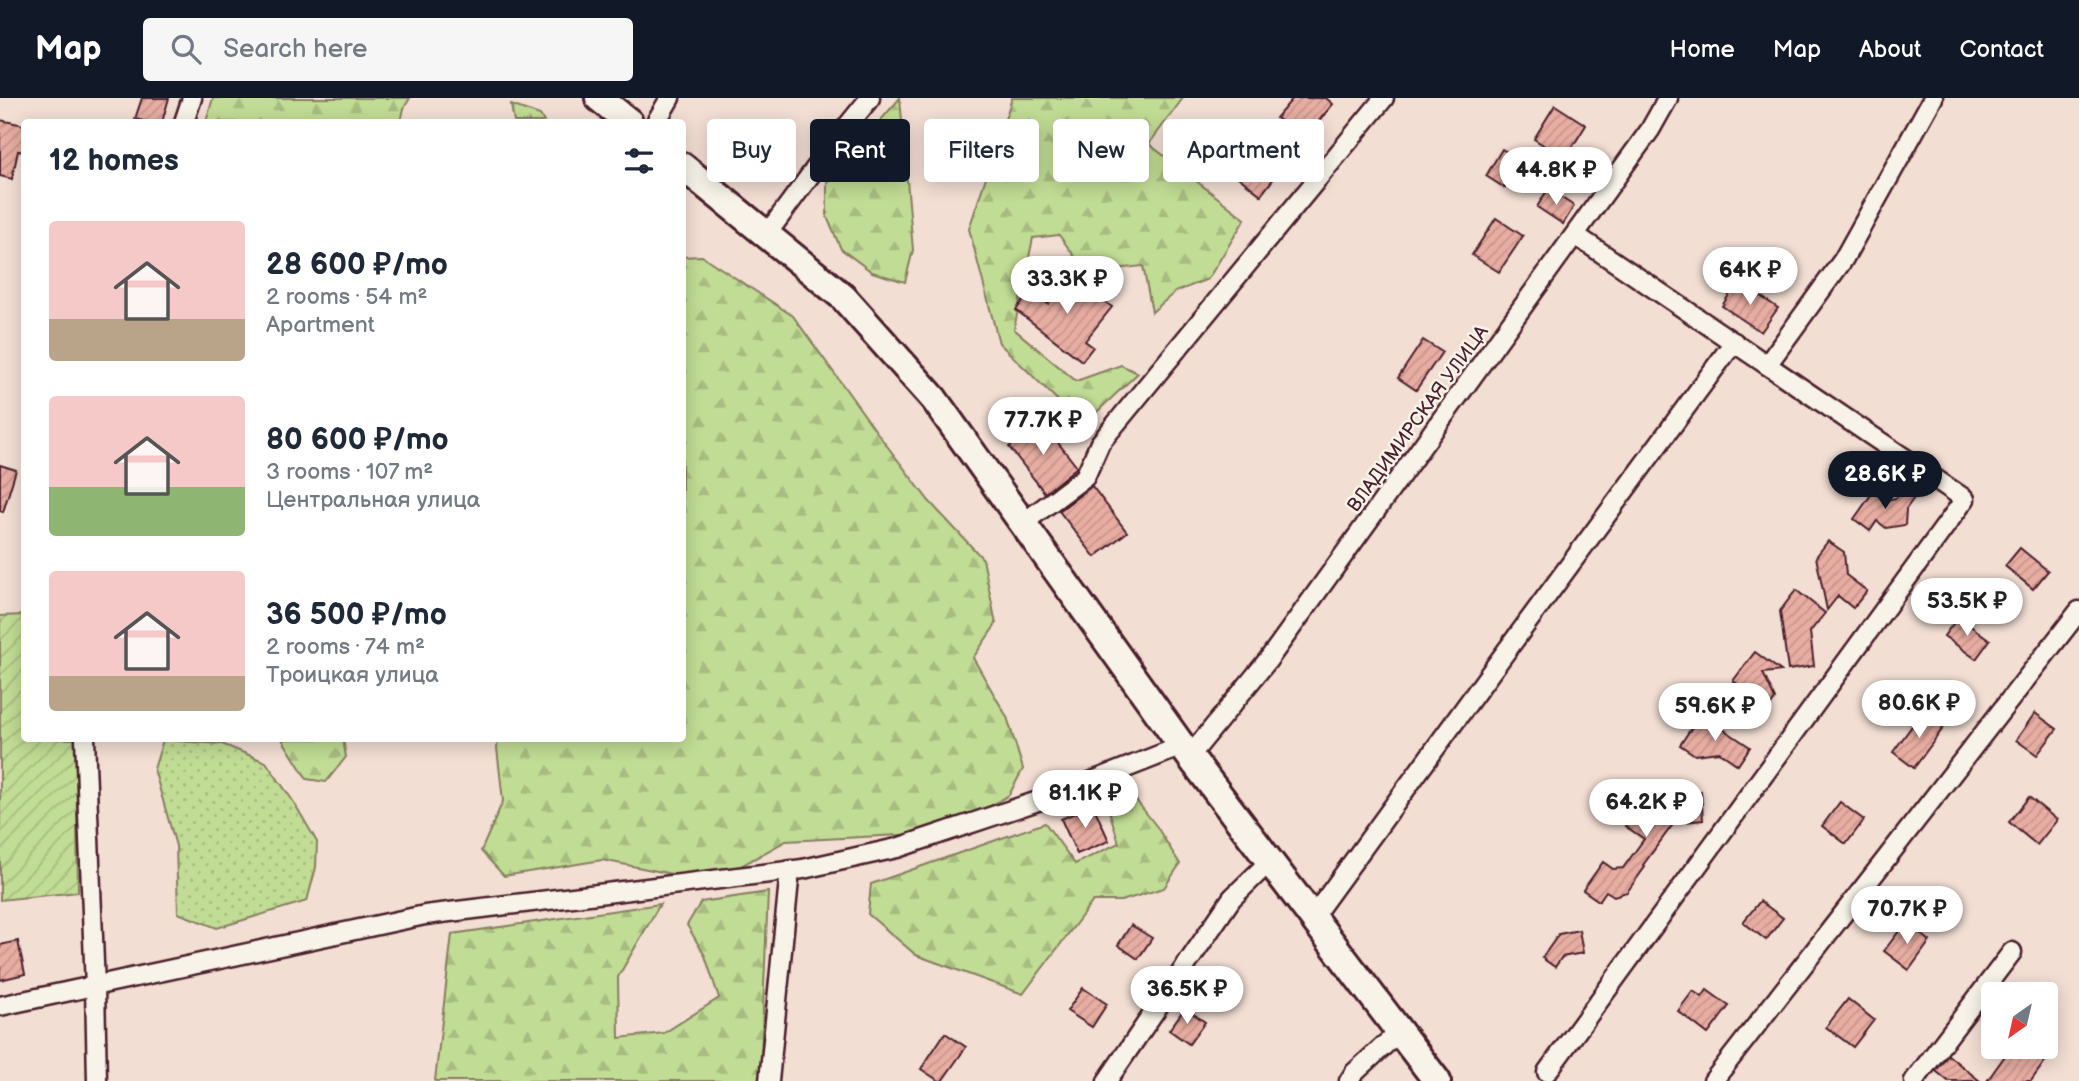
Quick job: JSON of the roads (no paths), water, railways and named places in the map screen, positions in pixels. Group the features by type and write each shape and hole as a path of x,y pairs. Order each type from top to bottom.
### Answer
{"street":[{"path":"185,119 192,98"},
{"path":"599,98 625,119"},
{"path":"658,119 670,98"},
{"path":"767,234 870,98"},
{"path":"1023,523 1085,477 1100,443 1384,98"},
{"name":"ВЛАДИМИРСКАЯ УЛИЦА","path":"1186,751 1268,660 1650,130 1668,98"},
{"path":"1767,365 1843,260 1933,98"},
{"path":"686,169 843,297 934,399 1186,751 1437,1081"},
{"path":"1547,1072 1965,499 1575,235"},
{"path":"1312,918 1734,342"},
{"path":"1713,1081 2079,611"},
{"path":"85,742 97,1081"},
{"path":"0,1006 425,915 790,870 897,848 1186,751"},
{"path":"1107,1081 1232,898 1269,862"},
{"path":"769,1081 790,870"},
{"path":"1914,1081 2012,952"},
{"path":"1349,1081 1354,1073 1400,1031"}]}
